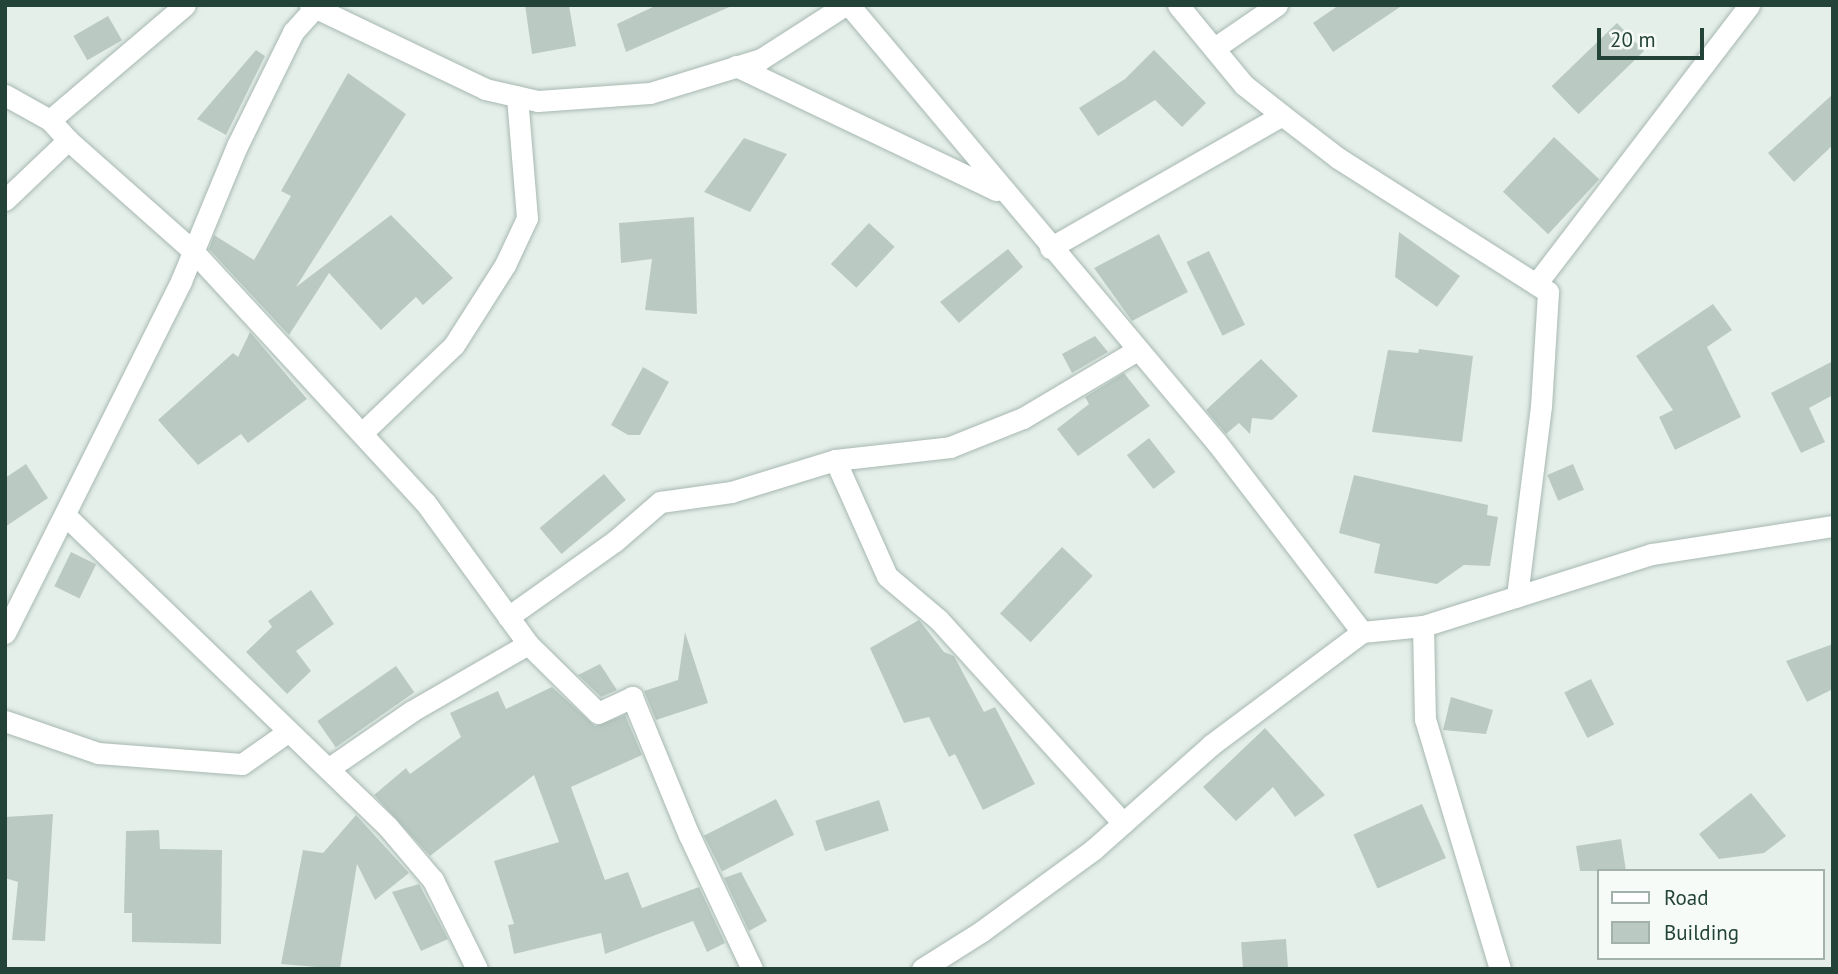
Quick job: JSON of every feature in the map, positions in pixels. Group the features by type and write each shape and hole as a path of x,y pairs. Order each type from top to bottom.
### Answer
{"street":[{"path":"50,120 184,5"},
{"path":"5,633 193,251 237,146 293,32 314,6 485,89 538,101 650,93 761,59 847,5 1217,443 1362,632"},
{"path":"1178,5 1216,47 1244,85 1282,115 1338,158 1548,292 1541,406 1517,596"},
{"path":"1216,47 1277,5"},
{"path":"1536,284 1749,5"},
{"path":"736,66 1004,194"},
{"path":"5,95 50,120 68,140 193,251 425,502 528,644 598,713 632,697 689,835 752,969"},
{"path":"362,433 454,345 505,265 527,218 517,96"},
{"path":"1050,248 1282,115"},
{"path":"5,200 68,140"},
{"path":"508,617 615,541 660,502 731,492 835,460 950,447 1023,418 1137,350"},
{"path":"835,460 887,576 939,620 1123,823"},
{"path":"65,515 388,827 433,880 477,969"},
{"path":"922,969 982,931 1123,823 1212,745 1362,632 1423,626 1652,554 1833,526"},
{"path":"1423,626 1425,719 1500,969"},
{"path":"328,769 412,711 528,644"},
{"path":"5,721 98,753 242,764 289,731"}],"building":[{"path":"525,5 569,5 576,46 532,54"},
{"path":"657,5 734,5 626,52 617,24"},
{"path":"1339,5 1403,5 1333,52 1313,23"},
{"path":"108,16 122,40 87,60 73,36"},
{"path":"1617,23 1644,51 1579,114 1552,86"},
{"path":"256,50 265,56 226,135 197,119"},
{"path":"1154,50 1206,103 1182,127 1155,100 1098,136 1079,108 1125,79"},
{"path":"348,73 406,114 296,287 391,215 453,278 423,305 416,297 381,330 329,273 289,335 209,249 214,235 254,260 291,196 281,191"},
{"path":"1833,94 1833,145 1794,182 1768,153"},
{"path":"1554,137 1599,179 1548,234 1503,192"},
{"path":"744,138 787,154 750,212 704,192"},
{"path":"694,217 697,314 645,310 652,259 621,263 619,223"},
{"path":"869,223 895,247 856,288 831,264"},
{"path":"1399,232 1460,276 1437,307 1395,277"},
{"path":"1159,234 1188,292 1132,321 1094,268"},
{"path":"1008,249 1023,267 959,323 940,302"},
{"path":"1209,251 1245,325 1222,336 1187,262"},
{"path":"1713,304 1732,330 1707,347 1741,417 1675,450 1659,417 1673,410 1636,356"},
{"path":"250,332 307,399 248,443 241,434 198,465 158,420 233,353 238,357"},
{"path":"1095,336 1108,352 1072,373 1062,354"},
{"path":"1419,349 1473,356 1462,442 1372,432 1388,350 1418,353"},
{"path":"1261,359 1298,396 1272,420 1252,418 1250,434 1239,423 1226,434 1206,410"},
{"path":"1833,361 1833,395 1809,408 1825,442 1801,453 1771,393"},
{"path":"643,367 669,382 640,435 628,435 611,425"},
{"path":"1124,373 1150,406 1078,456 1057,429 1089,404 1085,397"},
{"path":"1149,438 1175,472 1153,489 1127,455"},
{"path":"26,464 48,498 5,527 5,478"},
{"path":"1573,464 1584,490 1558,501 1547,475"},
{"path":"604,474 626,500 562,554 540,528"},
{"path":"1354,475 1488,505 1487,515 1498,517 1490,566 1464,565 1437,584 1374,573 1380,544 1339,533"},
{"path":"1062,547 1093,576 1031,642 1000,614"},
{"path":"71,552 96,564 80,598 54,586"},
{"path":"311,590 334,624 296,651 311,671 287,694 246,652 272,627 268,621"},
{"path":"919,620 944,652 954,656 984,712 995,707 1035,784 983,810 955,754 949,757 929,717 904,723 870,648"},
{"path":"685,632 708,703 656,720 644,691 678,680"},
{"path":"1833,644 1833,689 1807,702 1786,661"},
{"path":"600,664 617,690 601,697 578,675"},
{"path":"396,666 414,692 336,747 317,721"},
{"path":"1591,679 1614,724 1587,738 1564,693"},
{"path":"552,687 595,726 625,715 642,755 571,787 605,880 628,872 642,908 699,887 725,943 707,952 693,921 605,954 601,933 514,954 508,925 514,924 494,861 559,842 534,775 430,856 374,795 406,768 410,774 461,737 450,713 498,691 506,709"},
{"path":"1451,697 1493,710 1486,734 1443,730"},
{"path":"1265,728 1325,795 1295,817 1273,787 1236,821 1203,787"},
{"path":"1751,793 1786,836 1764,853 1719,859 1699,834"},
{"path":"776,799 794,835 722,871 704,836"},
{"path":"879,800 889,830 825,851 815,821"},
{"path":"1422,804 1446,858 1377,888 1353,835"},
{"path":"53,814 45,941 12,940 18,882 5,878 5,817"},
{"path":"356,815 409,873 375,900 357,864 340,969 281,964 303,850 323,853"},
{"path":"159,830 160,849 222,850 221,944 132,942 132,913 124,913 126,831"},
{"path":"1621,839 1626,869 1580,871 1576,846"},
{"path":"741,872 767,921 749,931 724,878"},
{"path":"419,884 448,939 421,951 392,892"},
{"path":"1286,939 1288,969 1243,969 1241,942"}]}
